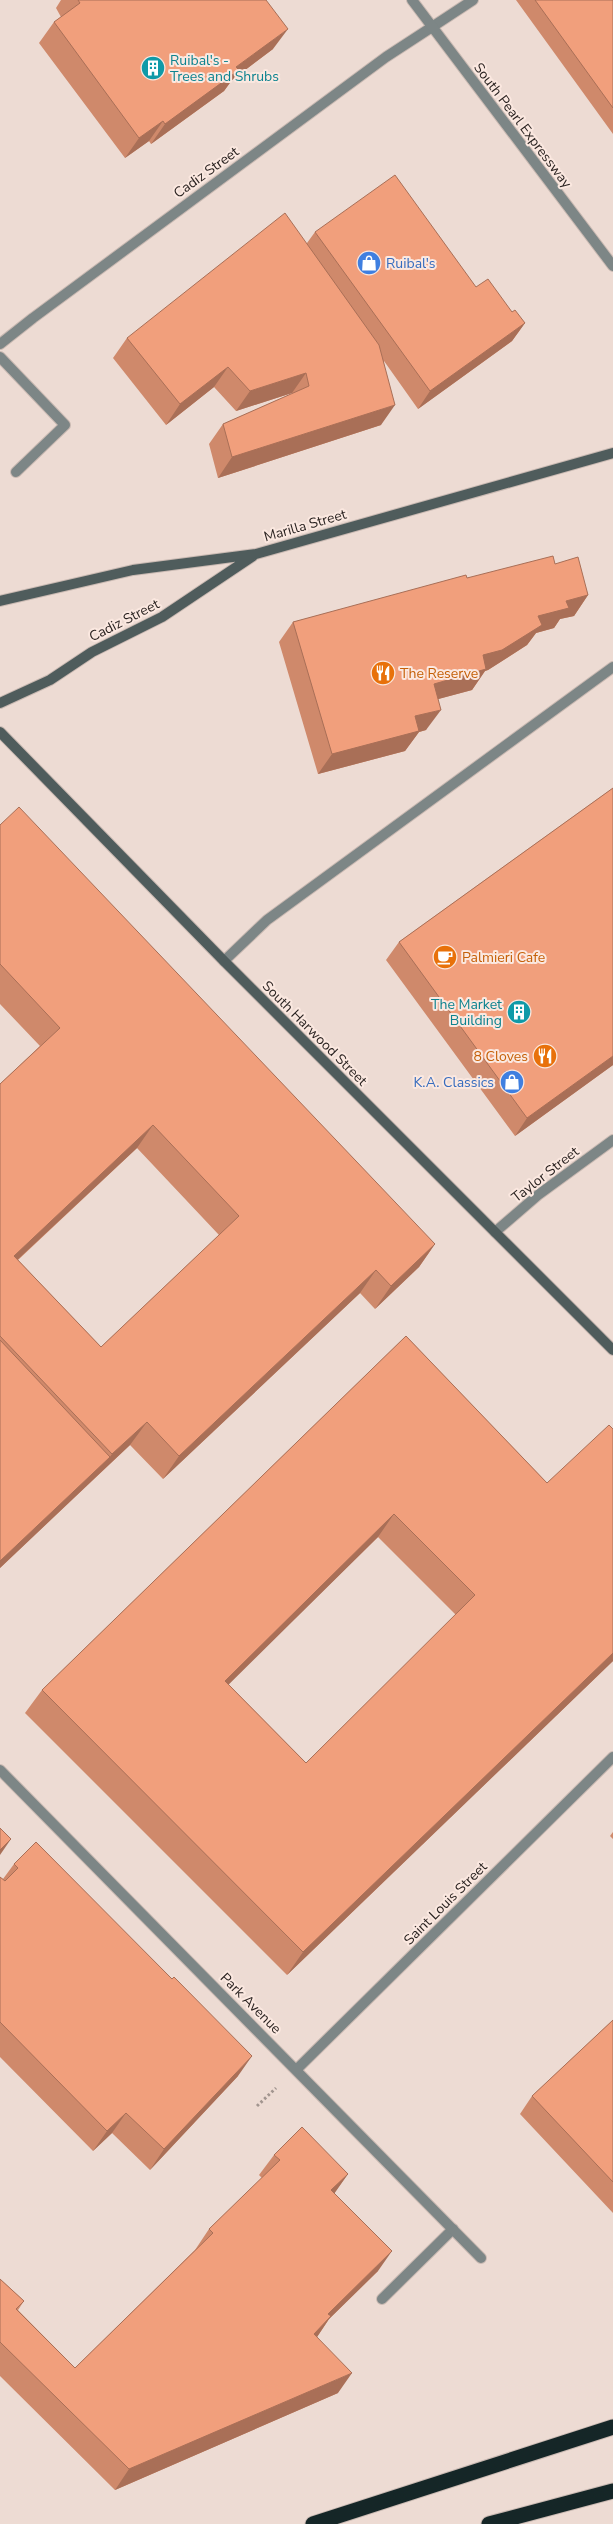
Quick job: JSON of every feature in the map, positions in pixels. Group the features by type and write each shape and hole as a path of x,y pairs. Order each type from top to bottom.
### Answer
{"highway":[{"path":"313,2524 613,2427"},
{"path":"489,2524 613,2491"}],"main road":[{"name":"Marilla Street","path":"0,601 133,570 256,554 613,453"},
{"name":"Cadiz Street","path":"0,702 50,680 92,652 162,617 256,554"},
{"name":"South Harwood Street","path":"0,732 224,961 613,1350"}],"street":[{"name":"South Pearl Expressway","path":"412,0 613,266"},
{"name":"Cadiz Street","path":"0,344 386,57 473,0"},
{"path":"0,357 64,425 16,472"},
{"path":"224,961 267,920 613,667"},
{"name":"Taylor Street","path":"495,1232 538,1195 613,1140"},
{"name":"Saint Louis Street","path":"297,2069 613,1757"},
{"name":"Park Avenue","path":"0,1770 297,2069 481,2258"},
{"path":"382,2299 453,2229"}],"building":[{"name":"Ruibal's - Trees and Shrubs","path":"78,0 266,0 288,29 236,67 239,70 165,124 163,121 139,138 54,22 80,3"},
{"path":"535,0 613,0 613,108"},
{"name":"Ruibal's","path":"395,175 476,287 488,279 512,312 515,310 525,323 430,391 315,232"},
{"path":"285,213 379,345 395,405 232,457 223,424 309,386 306,373 250,391 228,367 180,404 127,338"},
{"name":"The Reserve","path":"553,556 555,564 578,557 588,595 566,601 569,608 538,616 542,625 502,650 483,655 486,669 434,684 441,710 415,716 419,731 332,754 293,622 466,575 467,578"},
{"name":"The Market Building","path":"613,788 613,1056 527,1118 399,942"},
{"path":"19,807 435,1244 391,1286 376,1270 179,1456 147,1422 112,1454 0,1336 0,1084 60,1028 0,964 0,825","holes":["153,1125 239,1216 101,1347 14,1256"]},
{"path":"406,1336 547,1483 609,1425 613,1429 613,1653 303,1952 42,1690","holes":["394,1514 475,1595 306,1763 225,1681"]},
{"path":"0,1340 110,1457 0,1561"},
{"path":"0,1828 11,1839 0,1850"},
{"path":"36,1842 172,1979 174,1977 252,2056 164,2149 126,2113 107,2131 0,2022 0,1877 5,1881 18,1868 14,1864"},
{"path":"613,2020 613,2182 532,2096"},
{"path":"302,2127 348,2174 331,2190 392,2251 328,2314 331,2316 314,2334 352,2373 129,2469 0,2342 0,2279 24,2301 16,2309 75,2368 213,2233 209,2229 280,2160 274,2155"}],"place":[{"name":"Ruibal's - Trees and Shrubs","path":"153,68"},
{"name":"Ruibal's","path":"369,263"},
{"name":"The Reserve","path":"383,673"},
{"name":"Palmieri Cafe","path":"445,957"},
{"name":"The Market Building","path":"519,1012"},
{"name":"8 Cloves","path":"545,1056"},
{"name":"K.A. Classics","path":"512,1082"}]}
